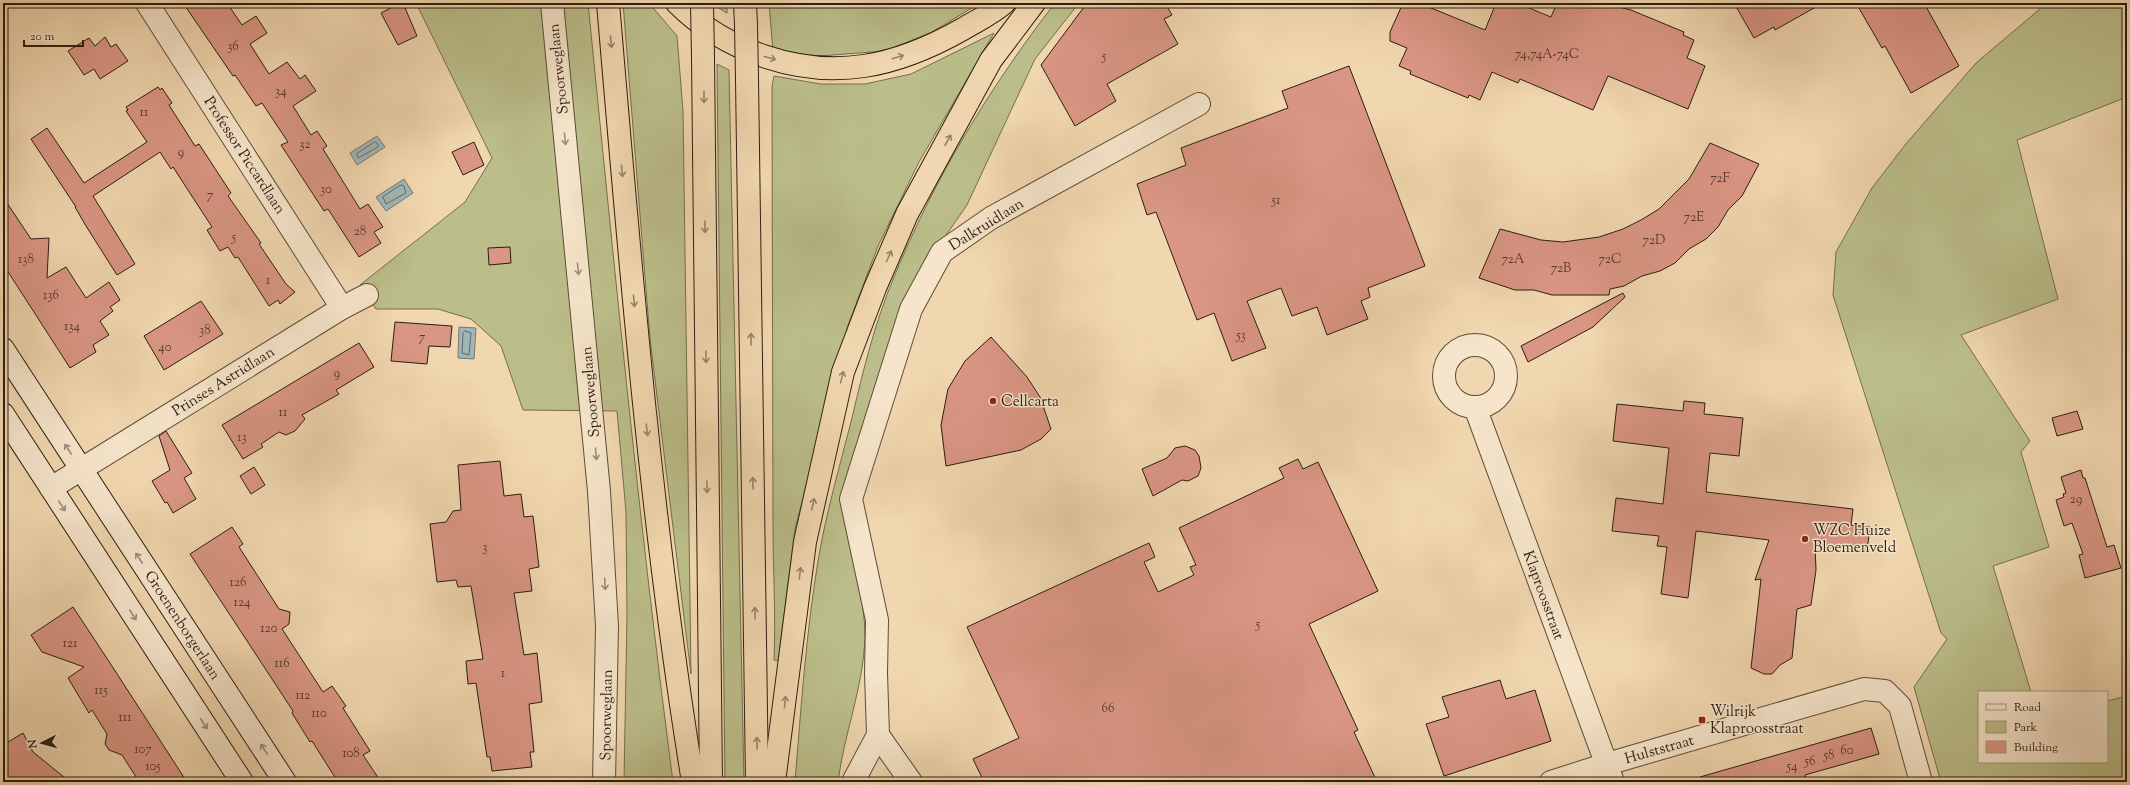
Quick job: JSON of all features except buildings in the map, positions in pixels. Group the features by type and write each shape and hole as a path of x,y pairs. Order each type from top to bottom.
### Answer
{"highway":[{"path":"608,3 644,409 682,711 693,782"},
{"path":"677,3 720,36 752,53 786,62 824,67 864,66 899,57 941,42 1004,3"},
{"path":"702,3 712,782"},
{"path":"745,3 757,782"},
{"path":"774,782 805,542 843,372 875,288 907,214 991,60 1034,3"}],"street":[{"name":"Professor Piccardlaan","path":"147,3 342,308"},
{"name":"Spoorweglaan","path":"552,3 599,491 607,626 604,782"},
{"name":"Dalkruidlaan","path":"878,736 876,673 877,620 851,499 911,309 942,252 991,218 1199,104"},
{"name":"Prinses Astridlaan","path":"81,469 342,308 367,295"},
{"name":"Groenenborgerlaan","path":"3,349 285,782"},
{"name":"Klaproosstraat","path":"1475,407 1610,773"},
{"path":"3,414 242,782"},
{"path":"51,488 81,469"},
{"name":"Hulststraat","path":"1551,782 1610,773 1864,689 1885,691 1900,706 1921,782"},
{"path":"853,782 878,736 911,782"}],"green space":[{"path":"416,3 588,3 638,490 673,782 624,782 627,613 626,512 617,411 523,410 501,346 471,319 438,309 376,309 360,285 465,202 492,158"},
{"path":"623,3 649,3 677,36 683,111 691,674 650,339"},
{"path":"714,3 727,3 727,13 714,5"},
{"path":"769,3 980,3 932,32 885,51 820,56 773,52"},
{"path":"1055,3 1079,3 1035,59 967,205 931,257 846,510 847,526 863,606 865,639 861,675 844,746 838,782 795,782 807,643 821,543 865,365 881,311 910,241 945,169 1008,67"},
{"path":"2047,3 2127,3 2127,97 2017,140 2058,299 1961,335 2030,441 2021,452 2049,547 1993,566 2031,691 1978,691 1978,763 2108,763 2108,701 2127,696 2127,782 1941,782 1914,687 1947,639 1941,633 1833,295 1836,252 1872,188 1905,145 1976,63"},
{"path":"994,33 919,162 878,246 848,325 795,529 778,661 774,660 772,86 774,76 821,84 865,84 911,74"},
{"path":"717,64 729,70 744,782 725,782"}],"water":[{"path":"377,136 385,147 357,165 350,153"},
{"path":"404,179 413,193 386,211 376,197"},
{"path":"459,327 476,328 474,359 458,358"}],"place":[{"name":"Cellcarta","path":"993,401"},
{"name":"WZC Huize Bloemenveld","path":"1805,539"},
{"name":"Wilrijk Klaproosstraat","path":"1702,720"}]}
